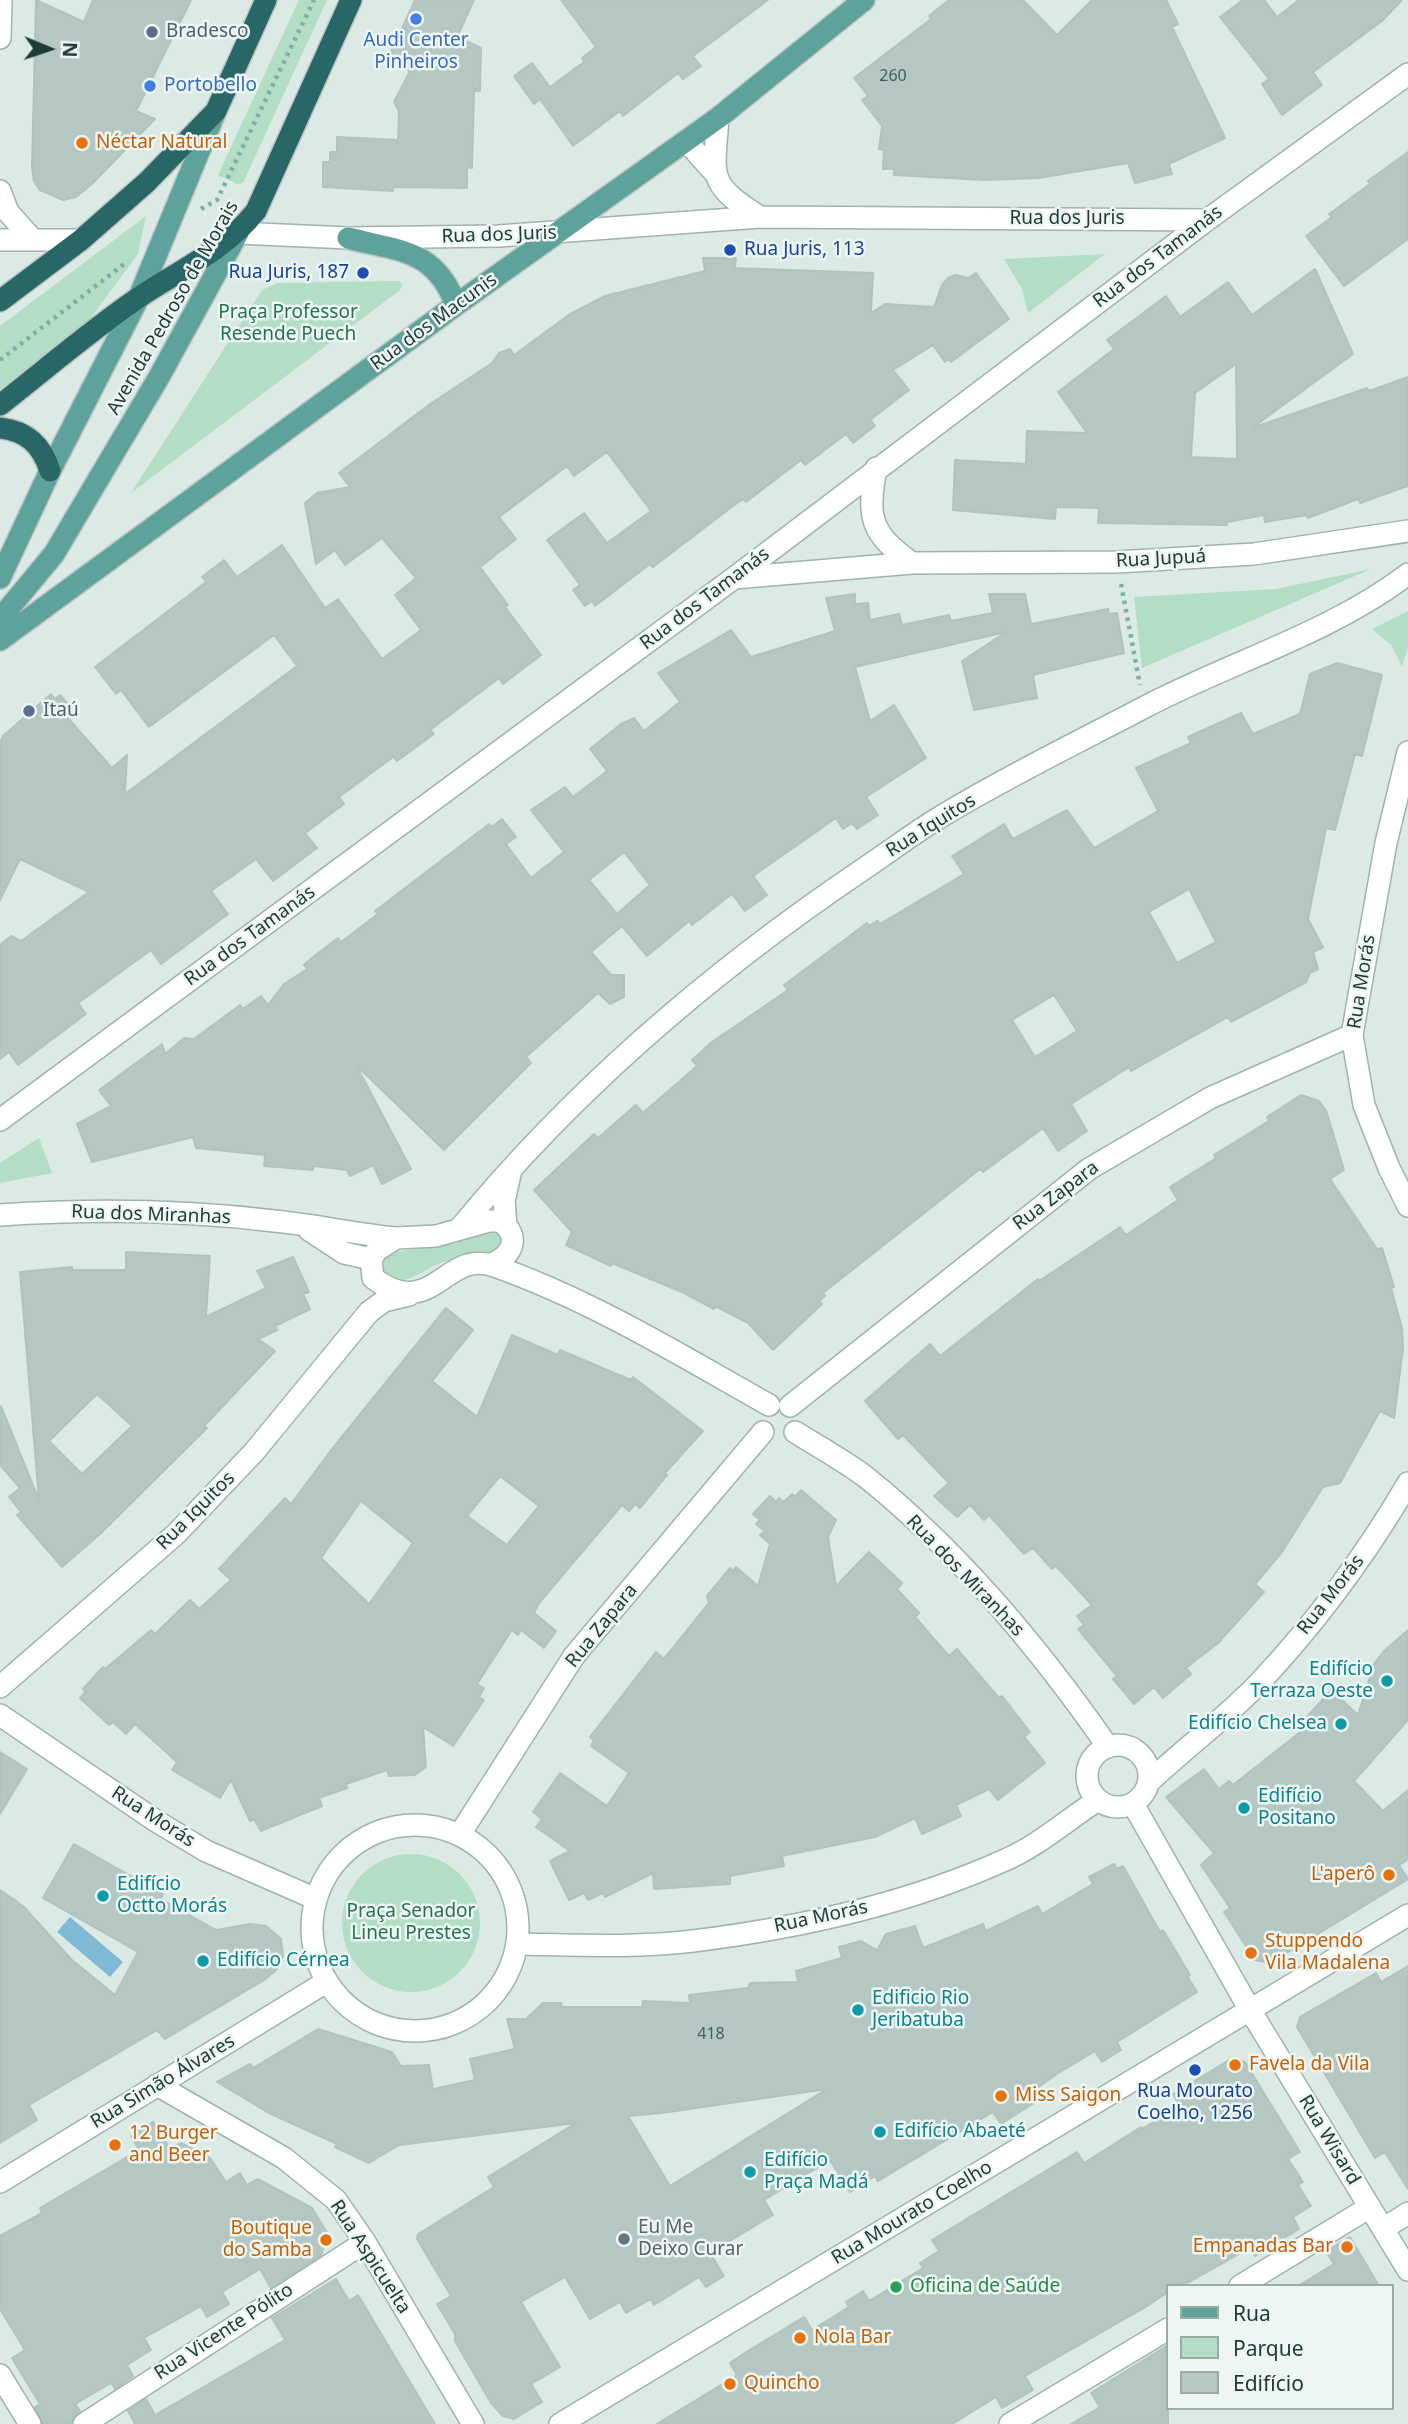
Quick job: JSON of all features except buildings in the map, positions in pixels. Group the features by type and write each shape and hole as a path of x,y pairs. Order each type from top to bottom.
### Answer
{"highway":[{"name":"Avenida Pedroso de Morais","path":"216,111 266,0"},
{"name":"Avenida Pedroso de Morais","path":"238,233 257,211 351,0"},
{"path":"0,300 81,240 147,182 216,111"},
{"path":"0,405 139,297 238,233"},
{"path":"0,428 19,431 31,439 46,456 50,471"}],"main road":[{"name":"Rua dos Macunis","path":"0,640 456,305 718,118 864,0"},
{"name":"Avenida Pedroso de Morais","path":"0,578 50,471 139,297 216,111"},
{"name":"Avenida Pedroso de Morais","path":"0,619 54,554 238,233"},
{"path":"348,238 424,260 444,277 456,305"}],"street":[{"path":"0,38 1,0"},
{"name":"Rua dos Tamanás","path":"0,1120 734,578 1207,220 1408,74"},
{"path":"714,172 718,118"},
{"path":"686,141 714,172 729,198 760,217"},
{"path":"0,191 8,212 33,240"},
{"name":"Rua dos Juris","path":"238,233 348,238 558,234 760,217 1207,220"},
{"path":"0,240 81,240"},
{"path":"876,468 871,503 875,527 891,548 912,563"},
{"name":"Rua Jupuá","path":"734,578 912,563 1116,562 1254,554 1408,531"},
{"name":"Rua Iquitos","path":"461,1227 512,1164 692,995 810,905 947,813 1144,707 1337,619 1382,594 1408,574"},
{"name":"Rua Morás","path":"1408,752 1386,843 1352,1035 1364,1105 1389,1168 1408,1206"},
{"name":"Rua Zapara","path":"780,1405 1089,1169 1210,1098 1352,1035"},
{"path":"512,1164 504,1201 506,1225 511,1232 512,1247 518,1265 530,1281"},
{"name":"Rua dos Miranhas","path":"0,1215 118,1211 189,1213 396,1238 436,1236 489,1221 506,1225"},
{"name":"Rua dos Miranhas","path":"302,1225 372,1268 394,1291 411,1294"},
{"path":"369,1312 372,1268 382,1245 396,1238"},
{"path":"491,1264 506,1257 512,1247"},
{"path":"491,1264 677,1350 780,1405 797,1415 795,1432 779,1441 763,1432 760,1420 780,1405"},
{"name":"Rua Iquitos","path":"0,1687 176,1534 254,1452 369,1312 384,1301 426,1289 462,1268 491,1264"},
{"name":"Rua Zapara","path":"460,1834 574,1656 763,1432"},
{"name":"Rua dos Miranhas","path":"795,1432 866,1478 946,1551 1014,1624 1108,1747"},
{"name":"Rua Morás","path":"1149,1782 1259,1683 1286,1652 1350,1574 1408,1483"},
{"name":"Rua Morás","path":"0,1715 156,1821 206,1851 316,1899"},
{"path":"1122,1745 1137,1751 1147,1764 1149,1782 1140,1798 1133,1804 1115,1807 1098,1800 1089,1784 1089,1766 1100,1751 1122,1745"},
{"name":"Rua Morás","path":"518,1944 603,1945 692,1941 852,1913 935,1888 1008,1859 1098,1800"},
{"path":"1133,1804 1250,2010"},
{"path":"402,1825 431,1825 460,1834 487,1853 507,1879 518,1911 518,1944 507,1978 484,2007 453,2026 418,2033 382,2027 350,2010 326,1982 315,1956 311,1927 316,1899 328,1872 348,1849 373,1833 402,1825"},
{"name":"Rua Mourato Coelho","path":"560,2424 1408,1915"},
{"name":"Rua Simão Álvares","path":"0,2182 326,1982"},
{"name":"Rua Wisard","path":"1250,2010 1408,2270"},
{"name":"Rua Aspicuelta","path":"157,2085 311,2177 336,2200 365,2242 473,2424"},
{"path":"1243,2284 1370,2207"},
{"path":"1383,2229 1408,2213"},
{"name":"Rua Vicente Pólito","path":"85,2424 365,2242"},
{"path":"1010,2424 1166,2330"},
{"path":"0,2375 30,2424"}],"path":[{"path":"166,230 217,200 314,0"},
{"path":"0,360 131,259"},
{"path":"1116,562 1144,707"}],"green space":[{"path":"299,0 327,0 243,183 237,184 218,175"},
{"path":"146,216 138,254 87,323 0,389 0,326"},
{"path":"1105,254 1028,313 1022,289 1004,259"},
{"name":"Praça Professor Resende Puech","path":"398,281 403,284 400,290 131,493 262,290 278,283"},
{"path":"1371,569 1142,668 1134,597 1276,589"},
{"path":"1408,611 1408,647 1402,667 1392,646 1372,629"},
{"path":"39,1138 52,1173 0,1183 0,1163"},
{"path":"498,1228 503,1236 499,1250 444,1262 403,1280 386,1280 382,1270 385,1258 394,1252 455,1244 469,1235"},
{"name":"Praça Senador Lineu Prestes","path":"411,1854 437,1859 460,1874 475,1897 480,1923 475,1949 460,1972 437,1987 411,1992 385,1987 362,1972 347,1949 342,1923 347,1897 362,1874 385,1859"}],"water":[{"path":"70,1917 123,1962 110,1977 57,1932"}],"place":[{"name":"Audi Center Pinheiros","path":"416,19"},
{"name":"Bradesco","path":"152,32"},
{"name":"Portobello","path":"150,86"},
{"name":"Néctar Natural","path":"82,143"},
{"name":"Rua Juris, 113","path":"730,250"},
{"name":"Rua Juris, 187","path":"363,273"},
{"name":"Itaú","path":"29,711"},
{"name":"Edifício Terraza Oeste","path":"1387,1681"},
{"name":"Edifício Chelsea","path":"1341,1724"},
{"name":"Edifício Positano","path":"1244,1808"},
{"name":"L'aperô","path":"1389,1875"},
{"name":"Edifício Octto Morás","path":"103,1896"},
{"name":"Stuppendo Vila Madalena","path":"1251,1953"},
{"name":"Edifício Cérnea","path":"203,1961"},
{"name":"Edificio Rio Jeribatuba","path":"858,2010"},
{"name":"Favela da Vila","path":"1235,2065"},
{"name":"Rua Mourato Coelho, 1256","path":"1195,2070"},
{"name":"Miss Saigon","path":"1001,2096"},
{"name":"Edifício Abaeté","path":"880,2132"},
{"name":"12 Burger and Beer","path":"115,2145"},
{"name":"Edifício Praça Madá","path":"750,2172"},
{"name":"Eu Me Deixo Curar","path":"624,2239"},
{"name":"Boutique do Samba","path":"326,2240"},
{"name":"Empanadas Bar","path":"1347,2247"},
{"name":"Oficina de Saúde","path":"896,2287"},
{"name":"Nola Bar","path":"800,2338"},
{"name":"Quincho","path":"730,2384"}]}
